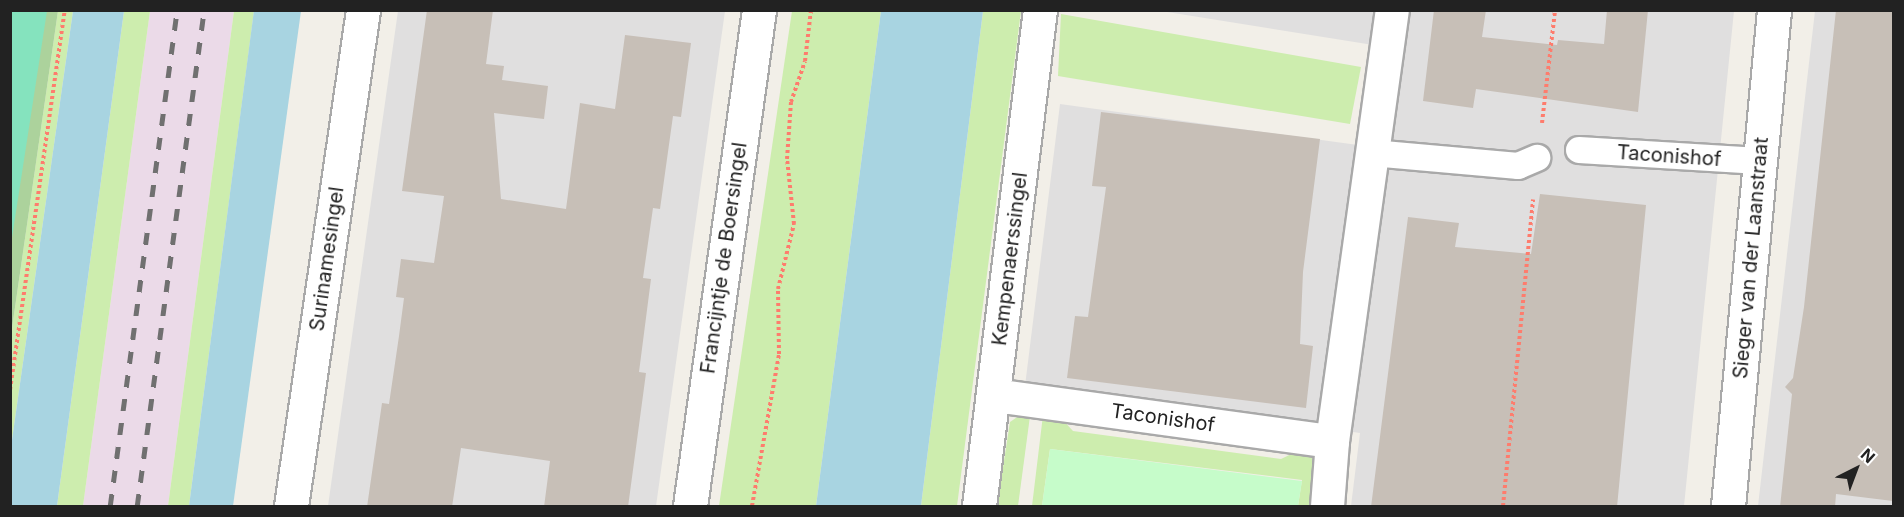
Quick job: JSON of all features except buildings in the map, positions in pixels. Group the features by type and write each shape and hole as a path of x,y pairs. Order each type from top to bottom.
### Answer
{"street":[{"name":"Surinamesingel","path":"291,507 363,10"},
{"name":"Francijntje de Boersingel","path":"690,507 759,10"},
{"name":"Kempenaerssingel","path":"979,507 1040,10"},
{"path":"1327,507 1332,441 1392,10"},
{"name":"Sieger van der Laanstraat","path":"1728,507 1774,10"},
{"name":"Taconishof","path":"994,395 1332,441"}],"lane":[{"name":"Taconishof","path":"1579,150 1760,161"},
{"path":"1372,153 1518,166 1538,158"}],"path":[{"path":"10,390 65,10"},
{"path":"753,507 779,354 778,289 794,224 787,159 791,102 805,61 811,10"},
{"path":"1503,507 1555,10"}],"shaded area":[{"path":"150,11 234,11 168,506 83,506"},
{"path":"398,11 725,11 656,506 328,506"},
{"path":"1161,11 1734,11 1684,506 1351,506 1360,433 1025,386 1060,104 1380,148 1392,48"},
{"path":"1815,11 1893,11 1893,506 1758,506"}],"green space":[{"path":"10,11 47,11 11,244"},
{"path":"11,11 58,11 11,335"},
{"path":"58,11 73,11 11,447 11,335"},
{"path":"124,11 150,11 83,506 57,506"},
{"path":"234,11 254,11 189,506 168,506"},
{"path":"792,11 881,11 816,506 719,506"},
{"path":"983,11 1021,11 957,506 921,506"},
{"path":"1061,14 1361,67 1350,124 1058,76"},
{"path":"1020,415 1030,416 1018,506 997,506 1010,422"},
{"path":"1043,415 1060,417 1073,431 1281,459 1302,449 1312,452 1315,506 1298,506 1302,480 1050,449 1042,506 1032,506"},
{"path":"1050,449 1302,481 1298,506 1042,506"}],"water":[{"path":"254,10 301,11 233,506 189,506"},
{"path":"73,11 124,11 57,506 11,506 11,447"},
{"path":"881,11 983,11 921,506 816,506"}],"railway":[{"path":"110,506 177,10"},
{"path":"137,506 204,10"}]}
